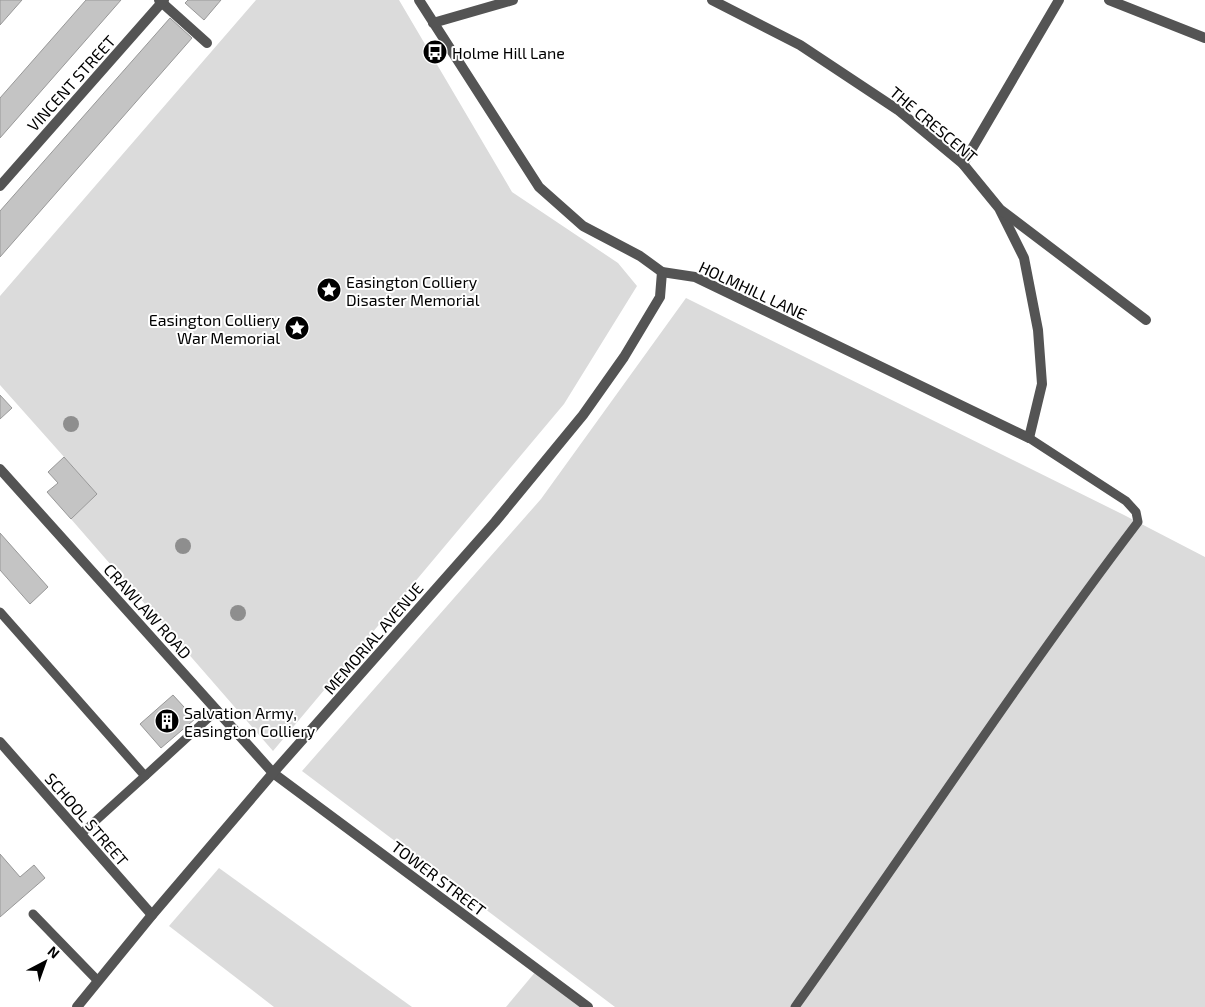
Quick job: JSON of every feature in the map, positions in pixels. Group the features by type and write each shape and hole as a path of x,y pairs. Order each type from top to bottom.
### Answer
{"street":[{"name":"HOLMHILL LANE","path":"419,0 539,187 583,226 640,256 662,272 694,277 1029,438"},
{"path":"433,24 513,0"},
{"name":"THE CRESCENT","path":"712,0 800,45 898,110 964,164 999,208 1024,258 1038,330 1042,384 1029,438"},
{"path":"964,164 1059,0"},
{"path":"1109,0 1205,38"},
{"path":"162,1 207,43"},
{"name":"VINCENT STREET","path":"0,186 162,1"},
{"path":"999,208 1146,320"},
{"name":"MEMORIAL AVENUE","path":"82,1005 98,981 152,915 273,773 495,522 583,415 624,357 660,297 662,272"},
{"name":"CRAWLAW ROAD","path":"0,470 273,773"},
{"name":"SCHOOL STREET","path":"0,742 152,915"},
{"name":"TOWER STREET","path":"273,773 588,1007"}],"lane":[{"path":"795,1007 925,822 947,786 1091,583 1138,522 1136,512 1126,501 1029,438"},
{"path":"0,612 145,776"},
{"path":"81,834 217,710"},
{"path":"33,914 98,981"}],"shaded area":[{"path":"256,0 399,0 512,192 618,263 637,286 564,404 273,751 71,519 97,494 0,385 0,296"},
{"path":"686,298 1205,557 1205,1007 615,1007 302,771 541,499"},
{"path":"219,868 412,1007 274,1007 169,926"},
{"path":"537,970 588,1007 506,1007"}],"building":[{"path":"0,0 22,0 0,25"},
{"path":"86,0 121,0 0,138 0,98"},
{"path":"188,0 221,0 204,20 185,3"},
{"path":"170,18 192,38 0,257 0,211"},
{"path":"0,395 12,408 0,419"},
{"path":"64,457 97,494 71,519 47,492 58,483 48,472"},
{"path":"0,533 48,587 30,604 0,570"},
{"name":"Salvation Army, Easington Colliery","path":"173,695 195,719 161,748 140,724"},
{"path":"0,854 20,877 34,865 45,878 0,917"}],"place":[{"name":"Holme Hill Lane","path":"435,52"},
{"name":"Easington Colliery Disaster Memorial","path":"329,290"},
{"name":"Easington Colliery War Memorial","path":"297,328"},
{"name":"Salvation Army, Easington Colliery","path":"167,721"}]}
